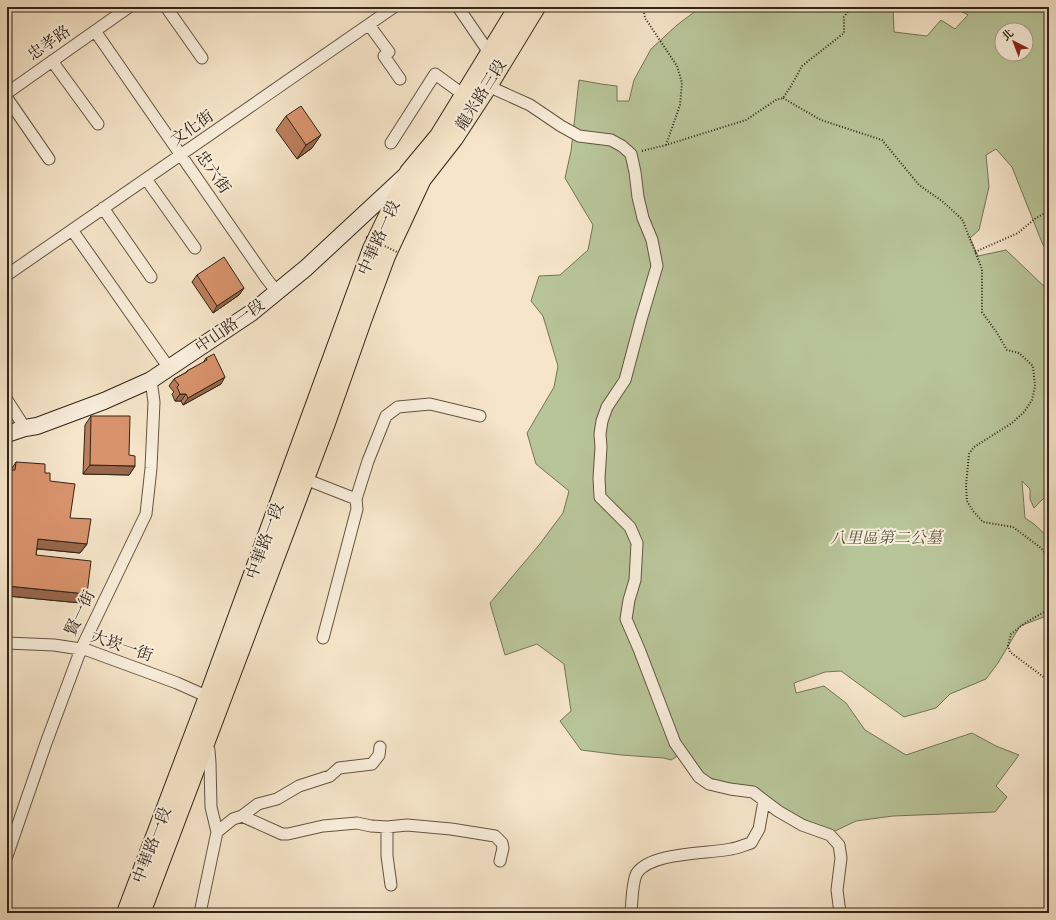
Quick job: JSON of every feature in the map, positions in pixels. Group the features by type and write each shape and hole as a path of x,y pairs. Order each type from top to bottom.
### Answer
{"main road":[{"name":"龍米路三段","path":"416,176 454,138 488,86 496,58 518,7"},
{"name":"龍米路三段","path":"416,176 464,95 496,58 536,7"},
{"name":"中山路一段","path":"7,434 37,426 151,380 251,314 349,229 416,176"},
{"name":"中華路一段","path":"214,699 326,423 416,176"},
{"name":"中華路一段","path":"141,913 198,743 372,248 416,176"},
{"name":"中華路一段","path":"126,913 198,743"}],"street":[{"name":"忠孝路","path":"7,92 130,7"},
{"path":"166,7 202,58"},
{"name":"文化街","path":"7,275 394,7"},
{"path":"458,7 496,58"},
{"path":"369,24 389,52 384,56 400,79"},
{"name":"忠六街","path":"95,31 277,292"},
{"path":"52,61 98,124"},
{"path":"391,143 435,74 464,95"},
{"path":"488,86 530,105 579,136 611,140 622,146 631,154 643,218 652,240 658,266 641,320 625,380 607,407 602,420 600,434 601,447 599,478 600,497 630,527 637,543 635,580 629,600 626,619 640,649 675,743 699,777 709,784 730,790 753,792 778,811 802,825 830,835 839,845 841,858 837,890 840,913"},
{"path":"7,98 49,159"},
{"path":"146,179 195,248"},
{"path":"103,208 151,277"},
{"path":"72,230 169,368"},
{"name":"賢一街","path":"7,856 46,743 81,649 146,514 151,468 154,402 151,380"},
{"path":"7,400 25,428"},
{"path":"323,638 358,509 356,499 368,461 386,416 398,407 430,404 480,416"},
{"path":"304,479 356,499"},
{"name":"大崁一街","path":"7,643 54,645 88,650 177,683 214,699"},
{"path":"198,743 209,750 211,807 216,832 200,913"},
{"path":"216,832 233,819 242,816 258,804 277,799 300,786 330,776 339,768 372,764 379,755 380,747"},
{"path":"631,913 636,874 645,866 657,860 730,849 751,843 759,829 764,801"},
{"path":"242,816 282,834 323,826 356,823 371,826 387,827 407,825 451,829 495,836 502,842 503,848 500,861"},
{"path":"387,827 387,856 391,885"}],"path":[{"path":"643,7 645,18 677,66 682,83 680,105 666,145"},
{"path":"631,154 666,145 746,120 776,100 783,98 792,86 802,66 844,33 844,17 851,7"},
{"path":"783,98 821,120 882,140 919,184 942,201 962,219 982,269 982,312 1007,350 1019,354 1033,366 1035,386 1032,400 1024,412 1012,423 974,447 969,454 966,486 967,501 973,511 983,522 1014,527 1041,548 1049,558"},
{"path":"975,252 1018,233 1036,218 1049,211"},
{"path":"366,237 396,252"},
{"path":"1049,609 1025,623 1011,634 1008,646 1010,652 1049,681"}],"green space":[{"name":"八里區第二公墓","path":"701,7 893,7 894,32 927,36 941,20 955,29 968,15 953,7 1049,7 1049,252 1043,245 1012,167 996,149 986,155 989,187 979,230 970,238 978,256 1006,250 1049,291 1049,493 1034,508 1030,499 1030,489 1022,481 1025,518 1049,538 1049,615 1020,626 998,663 986,679 950,694 936,708 904,717 841,671 825,672 794,683 796,693 824,686 846,703 865,730 906,755 972,733 996,746 1019,755 996,786 1007,797 995,812 893,816 856,821 833,832 716,781 703,774 684,752 671,760 664,758 581,750 560,721 571,711 564,664 537,644 505,655 490,603 539,545 563,513 569,491 536,464 527,433 554,387 558,366 543,316 531,301 539,276 560,275 588,250 593,225 565,178 571,151 579,80 617,86 617,101 629,101 634,80 651,49 677,25"}],"building":[{"path":"301,106 321,135 306,145 286,116"},
{"path":"224,257 244,288 217,306 197,275"},
{"path":"214,354 225,377 188,398 186,394 180,394 177,387 179,385 174,379 207,360 206,358"},
{"path":"7,386 12,393 7,397"},
{"path":"91,416 130,416 129,455 135,456 135,466 90,465"},
{"path":"16,462 45,464 45,473 50,473 50,481 75,484 70,518 91,519 87,544 38,539 36,555 91,561 87,594 7,586 7,478 9,470 15,470"}]}
